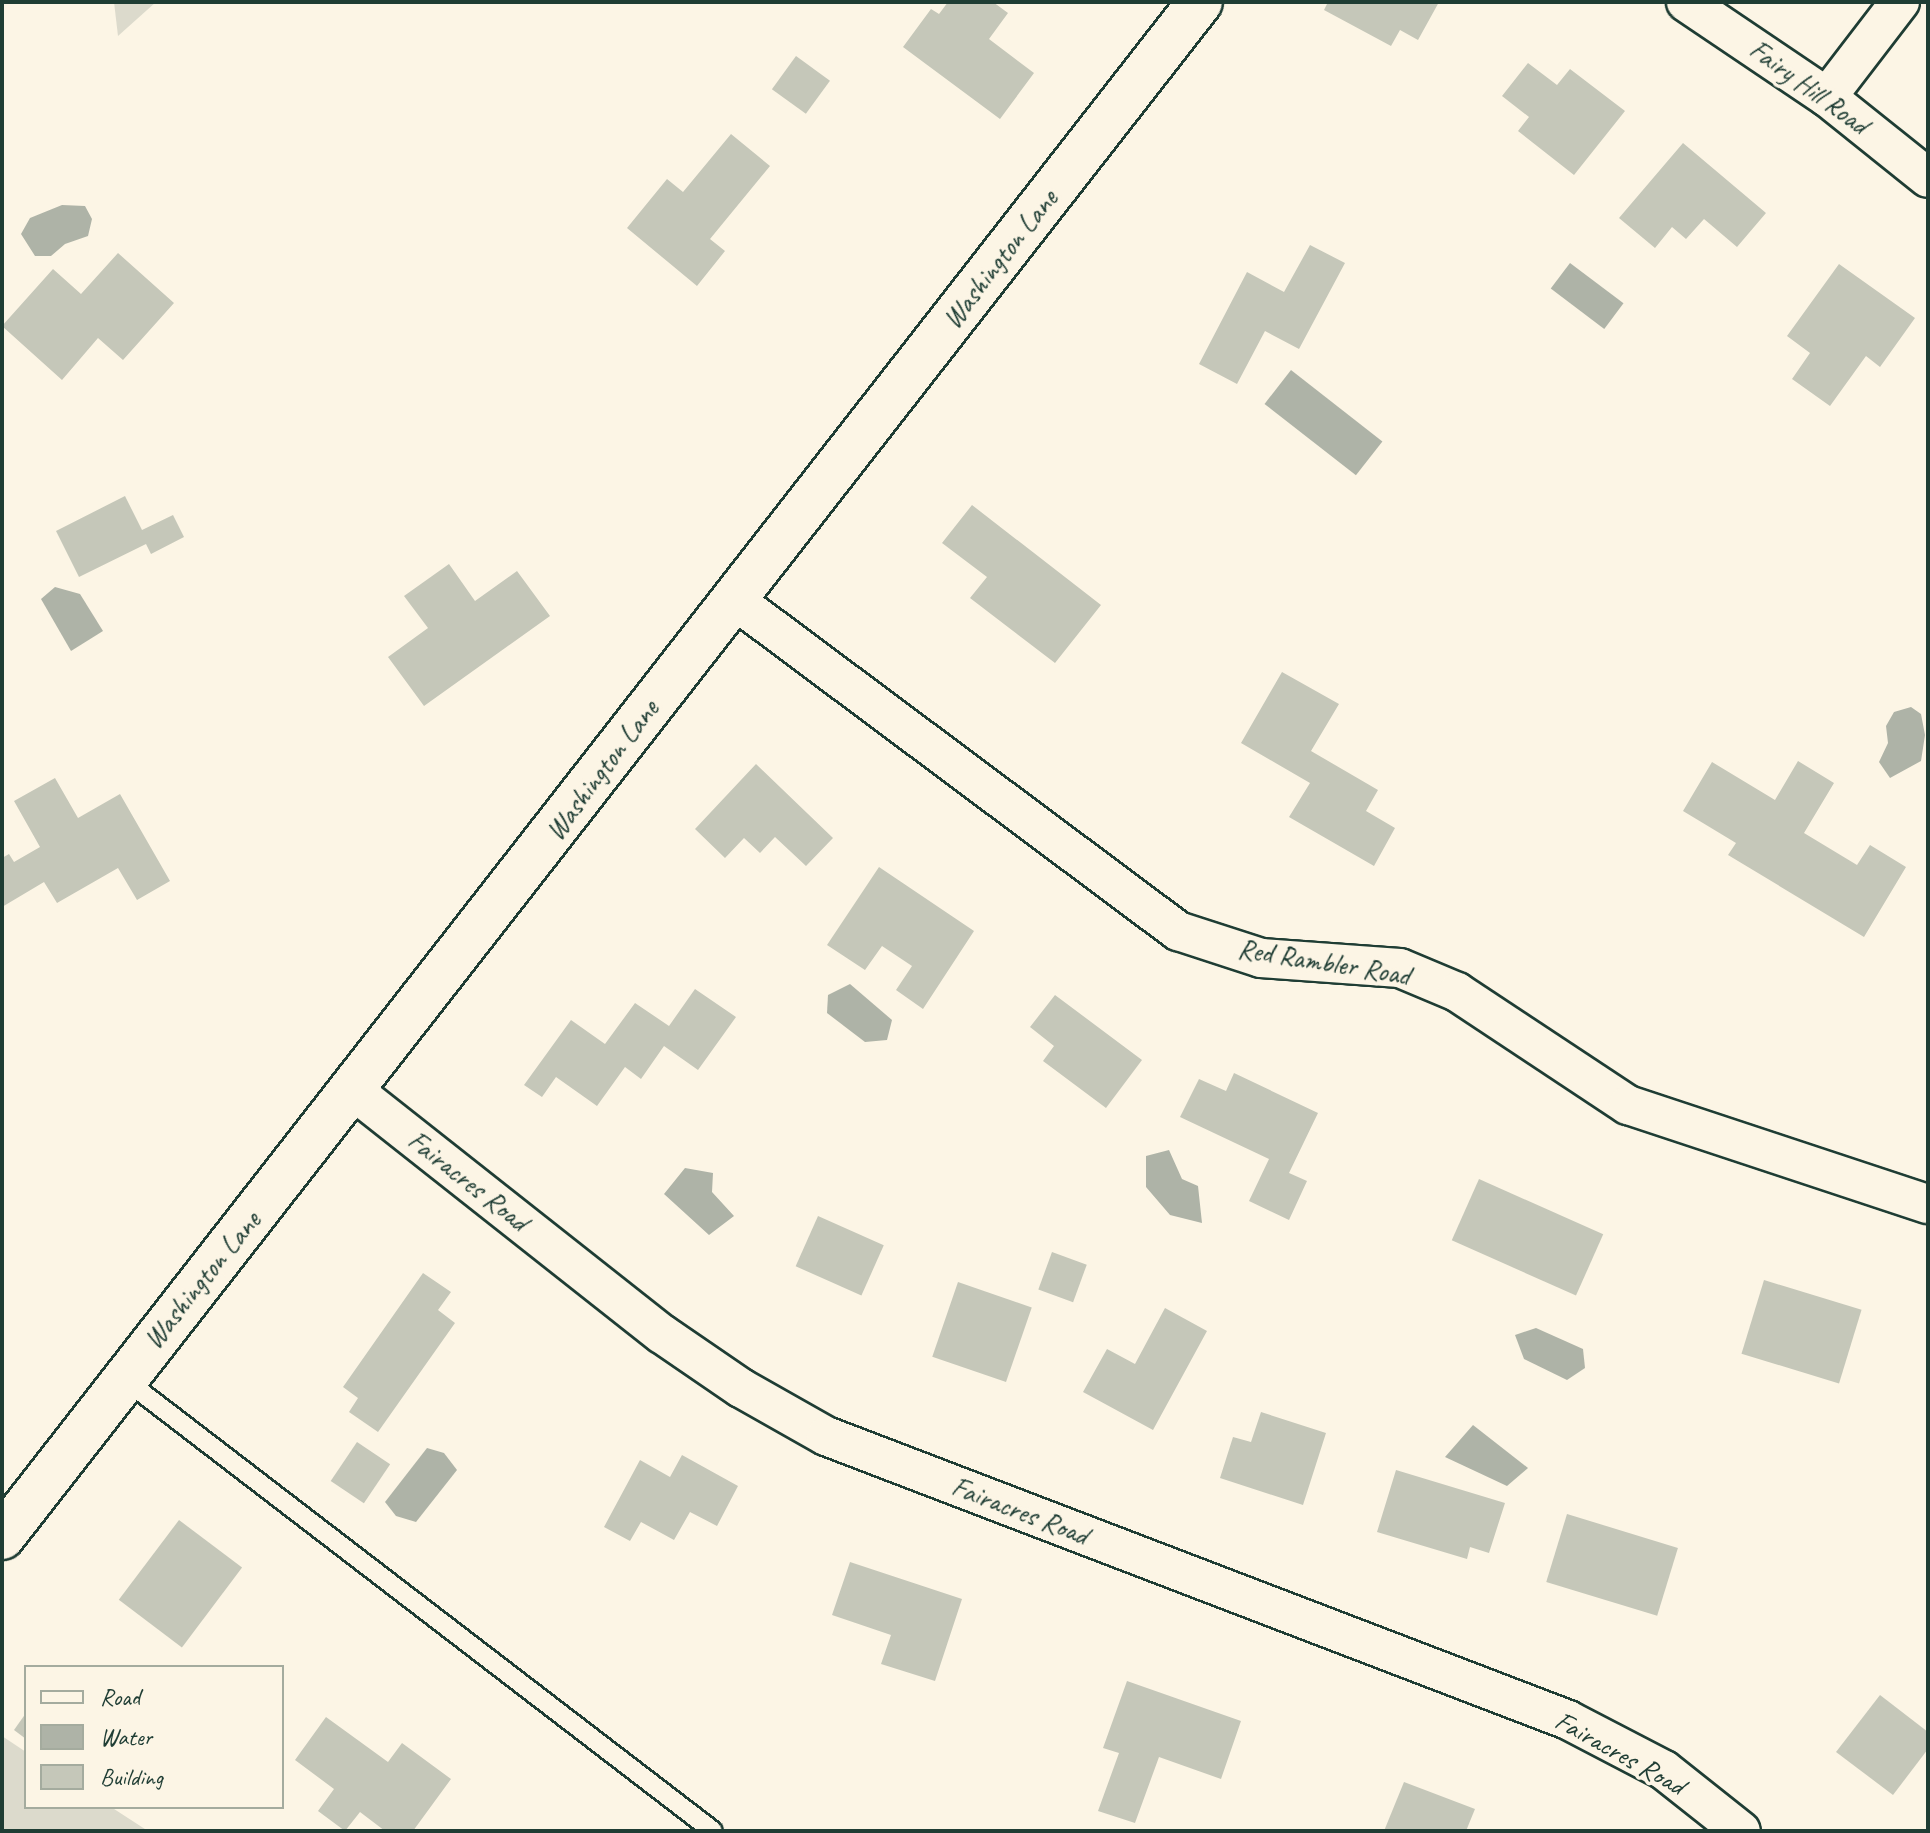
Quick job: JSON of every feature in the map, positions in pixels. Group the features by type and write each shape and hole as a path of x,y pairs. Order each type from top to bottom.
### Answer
{"main road":[{"name":"Washington Lane","path":"2,1537 354,1091 732,598 1200,2"}],"street":[{"name":"Fairy Hill Road","path":"1686,2 1827,97 1928,178"},
{"path":"1827,97 1900,2"},
{"name":"Red Rambler Road","path":"732,598 1178,931 1261,958 1400,968 1457,992 1628,1105 1928,1204"},
{"name":"Fairacres Road","path":"354,1091 662,1334 741,1388 826,1436 1568,1720 1664,1770 1741,1831"}],"lane":[{"path":"124,1379 713,1831"}],"shaded area":[{"path":"114,2 156,2 118,36"},
{"path":"2,1736 24,1751 24,1809 114,1809 148,1831 2,1831"}],"water":[{"path":"62,205 85,206 92,219 88,236 65,244 51,256 35,256 21,234 30,218"},
{"path":"1570,263 1624,303 1604,329 1551,289"},
{"path":"1291,370 1382,441 1356,475 1265,404"},
{"path":"55,587 80,594 103,631 71,651 41,599"},
{"path":"1911,707 1921,714 1925,735 1921,761 1890,778 1879,762 1888,743 1886,726 1894,712"},
{"path":"850,984 892,1020 887,1040 865,1042 827,1013 828,995"},
{"path":"1169,1150 1182,1179 1198,1186 1202,1223 1170,1215 1146,1187 1146,1156"},
{"path":"685,1168 713,1173 712,1192 734,1216 709,1235 664,1194"},
{"path":"1536,1328 1583,1349 1585,1368 1567,1380 1524,1359 1515,1335"},
{"path":"1473,1425 1528,1468 1507,1486 1445,1457"},
{"path":"427,1448 444,1453 457,1470 416,1522 396,1516 385,1502"}],"building":[{"path":"948,2 993,2 1008,13 989,39 1034,73 1000,119 903,47 931,9 939,14"},
{"path":"1328,2 1439,2 1418,40 1400,30 1391,46 1324,10"},
{"path":"796,56 830,81 806,114 772,89"},
{"path":"1528,63 1557,85 1570,69 1625,111 1574,175 1518,131 1529,117 1502,96"},
{"path":"731,134 770,166 710,239 725,251 697,286 627,228 667,179 683,192"},
{"path":"1683,143 1766,213 1737,247 1704,219 1686,239 1672,227 1655,248 1619,218"},
{"path":"1310,245 1345,263 1299,349 1265,331 1237,384 1199,364 1247,272 1284,292"},
{"path":"118,253 174,303 123,360 98,338 62,380 2,326 53,269 81,294"},
{"path":"1839,264 1915,318 1880,367 1866,356 1830,406 1792,379 1810,353 1787,336"},
{"path":"125,496 142,530 173,515 184,537 151,554 146,544 79,577 56,531"},
{"path":"972,505 1101,605 1055,663 970,598 987,577 942,543"},
{"path":"449,564 475,601 517,571 550,616 424,706 388,657 428,628 404,596"},
{"path":"1282,672 1339,704 1311,751 1378,790 1366,811 1395,828 1374,866 1289,817 1310,783 1241,743"},
{"path":"1798,761 1834,783 1804,833 1857,865 1870,845 1906,867 1864,937 1728,855 1736,843 1683,811 1712,762 1775,800"},
{"path":"756,764 833,838 806,866 775,837 760,853 744,838 725,858 695,829"},
{"path":"55,778 78,818 120,794 170,881 137,900 118,868 57,903 44,882 2,907 2,858 9,854 14,862 40,847 14,801"},
{"path":"879,867 974,931 923,1009 896,990 912,966 882,946 865,970 827,945"},
{"path":"695,989 736,1017 698,1070 664,1046 641,1079 625,1067 597,1106 556,1077 542,1097 524,1085 571,1020 605,1044 635,1003 669,1026"},
{"path":"1055,995 1142,1060 1106,1108 1043,1061 1054,1046 1030,1027"},
{"path":"1234,1073 1318,1113 1289,1173 1307,1181 1289,1220 1249,1201 1269,1159 1180,1117 1199,1079 1226,1091"},
{"path":"1479,1179 1603,1234 1576,1296 1452,1240"},
{"path":"818,1216 884,1245 861,1296 796,1266"},
{"path":"1052,1252 1087,1265 1073,1302 1038,1290"},
{"path":"423,1273 451,1292 438,1310 455,1323 378,1432 349,1412 358,1398 343,1387"},
{"path":"1764,1280 1862,1310 1839,1383 1741,1354"},
{"path":"958,1282 1032,1307 1006,1382 932,1357"},
{"path":"1165,1308 1207,1331 1153,1430 1083,1392 1107,1349 1135,1364"},
{"path":"1261,1412 1326,1433 1303,1505 1220,1478 1233,1437 1251,1442"},
{"path":"357,1442 390,1464 364,1503 331,1481"},
{"path":"682,1455 738,1486 717,1526 690,1512 674,1540 641,1522 630,1541 604,1527 640,1460 670,1477"},
{"path":"1396,1470 1505,1503 1489,1553 1470,1547 1467,1559 1377,1532"},
{"path":"1567,1514 1678,1548 1657,1616 1546,1582"},
{"path":"179,1520 242,1568 182,1647 119,1600"},
{"path":"850,1562 962,1599 935,1681 881,1664 891,1635 832,1615"},
{"path":"1127,1681 1241,1721 1221,1779 1159,1757 1135,1823 1098,1811 1119,1753 1103,1748"},
{"path":"1880,1695 1928,1732 1928,1749 1893,1795 1836,1752"},
{"path":"24,1716 24,1738 14,1730"},
{"path":"326,1717 388,1762 402,1743 451,1779 413,1831 385,1831 360,1812 345,1831 318,1811 334,1789 295,1760"},
{"path":"1404,1782 1475,1809 1466,1831 1384,1831"}]}
